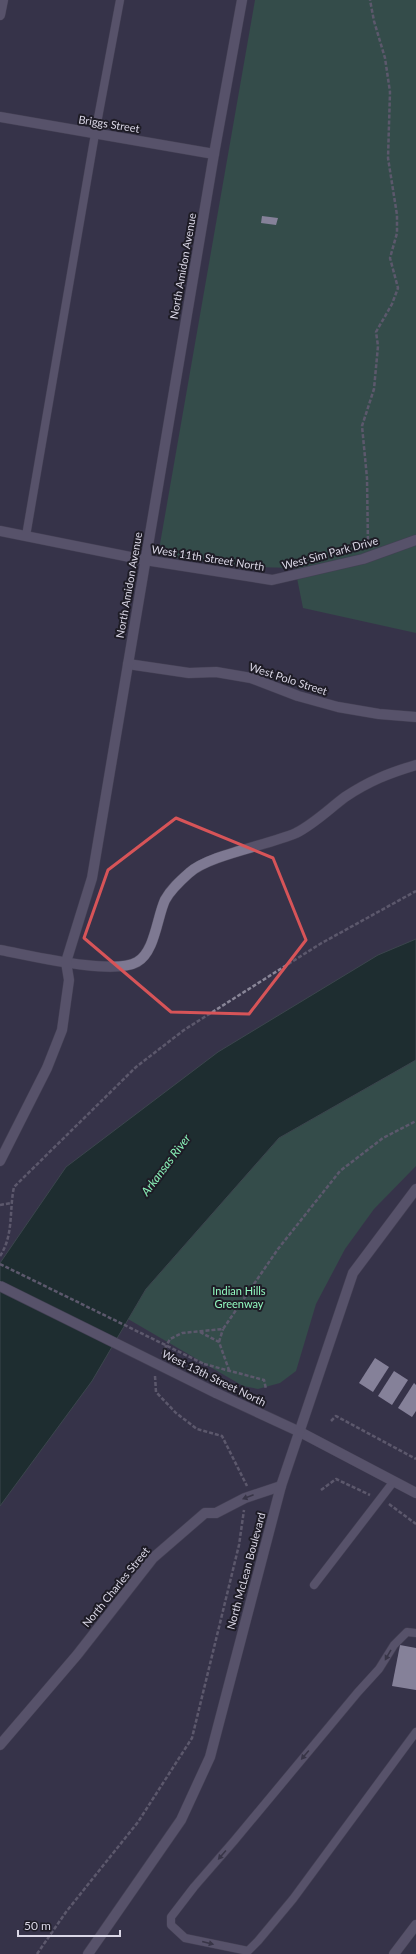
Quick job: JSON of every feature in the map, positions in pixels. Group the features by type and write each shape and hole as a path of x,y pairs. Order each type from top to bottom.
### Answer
{"street":[{"path":"0,15 3,0"},
{"name":"North Amidon Avenue","path":"0,1161 47,1068 62,1030 68,988 66,962 92,878 214,154 242,0"},
{"name":"Briggs Street","path":"0,117 214,154"},
{"name":"West 11th Street North","path":"0,531 145,560 272,580"},
{"name":"West Sim Park Drive","path":"272,580 368,557 416,540"},
{"name":"West Polo Street","path":"128,664 189,673 216,672 251,678 298,696 338,707 379,714 416,717"},
{"path":"0,950 104,967 121,966 137,962 146,953 152,943 165,901 171,890 191,871 212,860 297,833 346,797 382,776 416,765"},
{"name":"North McLean Boulevard","path":"88,1954 181,1820 210,1757 281,1486 353,1273 416,1189"},
{"name":"West 13th Street North","path":"0,1286 216,1393 300,1432 416,1493"},
{"name":"North Charles Street","path":"0,1746 77,1655 153,1558 205,1513 216,1513 246,1498 281,1486"},
{"path":"394,1954 416,1925"}],"lane":[{"path":"26,536 95,134 120,0"},
{"path":"314,1585 394,1481"},
{"path":"416,1633 407,1632 394,1645 379,1669 194,1887 171,1918 171,1925 185,1938 248,1951 292,1899 416,1732"}],"path":[{"path":"368,557 369,515 362,426 374,389 378,346 376,332 392,304 398,288 390,258 397,233 397,221 388,158 390,92 386,58 374,21 370,0"},
{"path":"0,1256 10,1236 11,1203 14,1187 136,1067 184,1030 320,944 416,891"},
{"path":"0,1205 11,1203"},
{"path":"0,1264 204,1364 264,1380 266,1389"},
{"path":"223,1328 219,1342 230,1371"},
{"path":"199,1332 219,1342"},
{"path":"331,1421 336,1416 416,1459"}],"highlighted area":[{"path":"176,818 273,858 306,940 249,1014 171,1012 84,938 108,870"}],"green space":[{"path":"255,0 416,0 416,633 303,608 295,568 249,567 175,558 164,552 160,544"},
{"name":"Indian Hills Greenway","path":"416,1060 416,1166 374,1209 345,1249 316,1304 296,1371 280,1383 258,1389 243,1386 128,1319 146,1289 279,1138"}],"water":[{"name":"Arkansas River","path":"416,939 416,1060 279,1138 146,1289 92,1381 0,1506 0,1263 66,1167 218,1052 378,955"}],"building":[{"path":"262,216 278,218 276,225 261,223"},
{"path":"375,1358 389,1367 373,1392 359,1383"},
{"path":"394,1371 408,1380 392,1405 378,1396"},
{"path":"414,1383 416,1385 416,1411 412,1417 398,1408"},
{"path":"400,1645 416,1648 416,1690 392,1686"}]}
